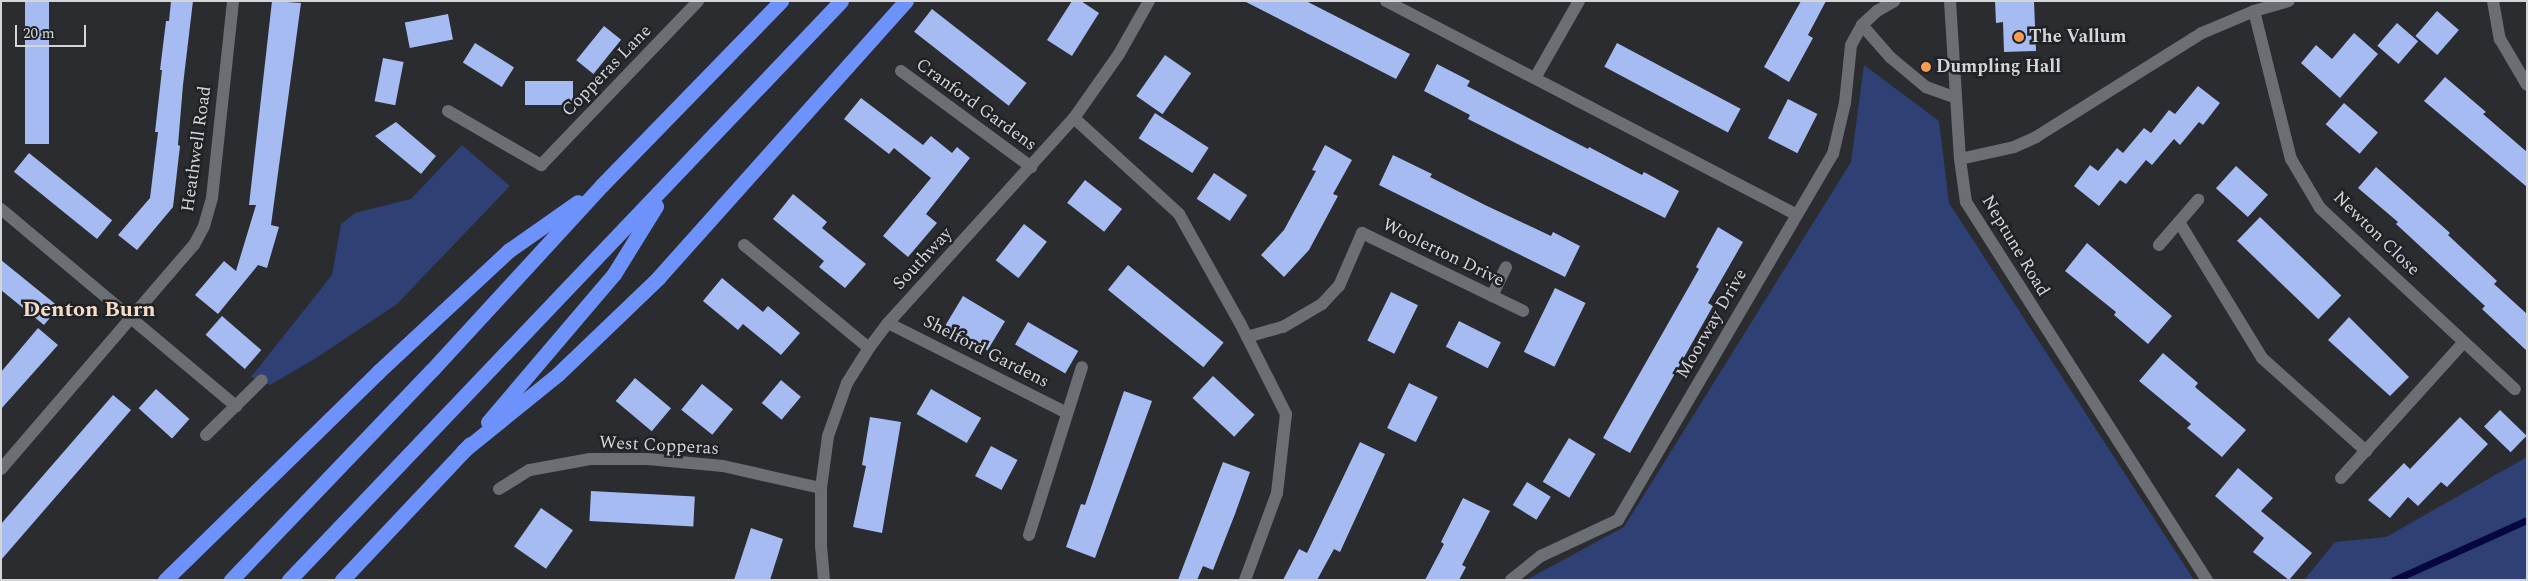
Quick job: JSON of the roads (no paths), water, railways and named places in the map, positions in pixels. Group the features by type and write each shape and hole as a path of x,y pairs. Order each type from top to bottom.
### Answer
{"highway":[{"path":"230,580 431,370 602,185 781,1"},
{"path":"289,580 841,1"},
{"path":"463,452 558,374 658,278 906,1"},
{"path":"342,580 463,452 614,274 674,178"},
{"path":"165,580 378,372 508,251 602,185"}],"street":[{"name":"Heathwell Road","path":"1,469 194,244 204,226 212,198 233,1"},
{"name":"Copperas Lane","path":"448,111 541,165 698,1"},
{"name":"Southway","path":"824,580 821,546 821,488 828,436 847,383 868,348 888,323 1074,118 1119,54 1148,1"},
{"path":"1386,1 1796,214"},
{"path":"1535,78 1579,1"},
{"path":"1894,1 1877,11 1862,25 1890,58 1926,87 1956,98"},
{"name":"Neptune Road","path":"1950,1 1960,159 1966,202 1974,218 2207,580"},
{"path":"1960,159 2014,147 2036,137 2195,37 2254,11 2290,1"},
{"path":"2493,1 2500,39 2527,86"},
{"name":"Newton Close","path":"2254,11 2290,159 2320,208 2515,389"},
{"name":"Moorway Drive","path":"1511,580 1541,556 1618,520 1796,214 1833,154 1845,103 1851,45 1862,25"},
{"name":"Cranford Gardens","path":"900,71 1031,167"},
{"path":"1074,118 1179,214 1247,337 1286,414 1277,494 1244,580"},
{"path":"2160,245 2198,200"},
{"path":"1,209 236,406"},
{"path":"2179,222 2262,358 2366,450"},
{"name":"Woolerton Drive","path":"1247,337 1283,327 1322,304 1339,286 1362,233 1523,312"},
{"path":"744,245 868,348"},
{"path":"1492,296 1506,267"},
{"name":"Shelford Gardens","path":"888,323 1067,413"},
{"path":"2341,478 2464,342"},
{"name":"Shelford Gardens","path":"1029,535 1082,367"},
{"path":"206,435 262,380"},
{"name":"West Copperas","path":"499,489 530,470 590,459 639,459 723,466 821,488"}],"waterway":[{"path":"2394,580 2527,520"}],"place":[{"name":"The Vallum","path":"2019,37"},
{"name":"Dumpling Hall","path":"1926,67"}],"district":[{"name":"Denton Burn","path":"89,310"}]}
